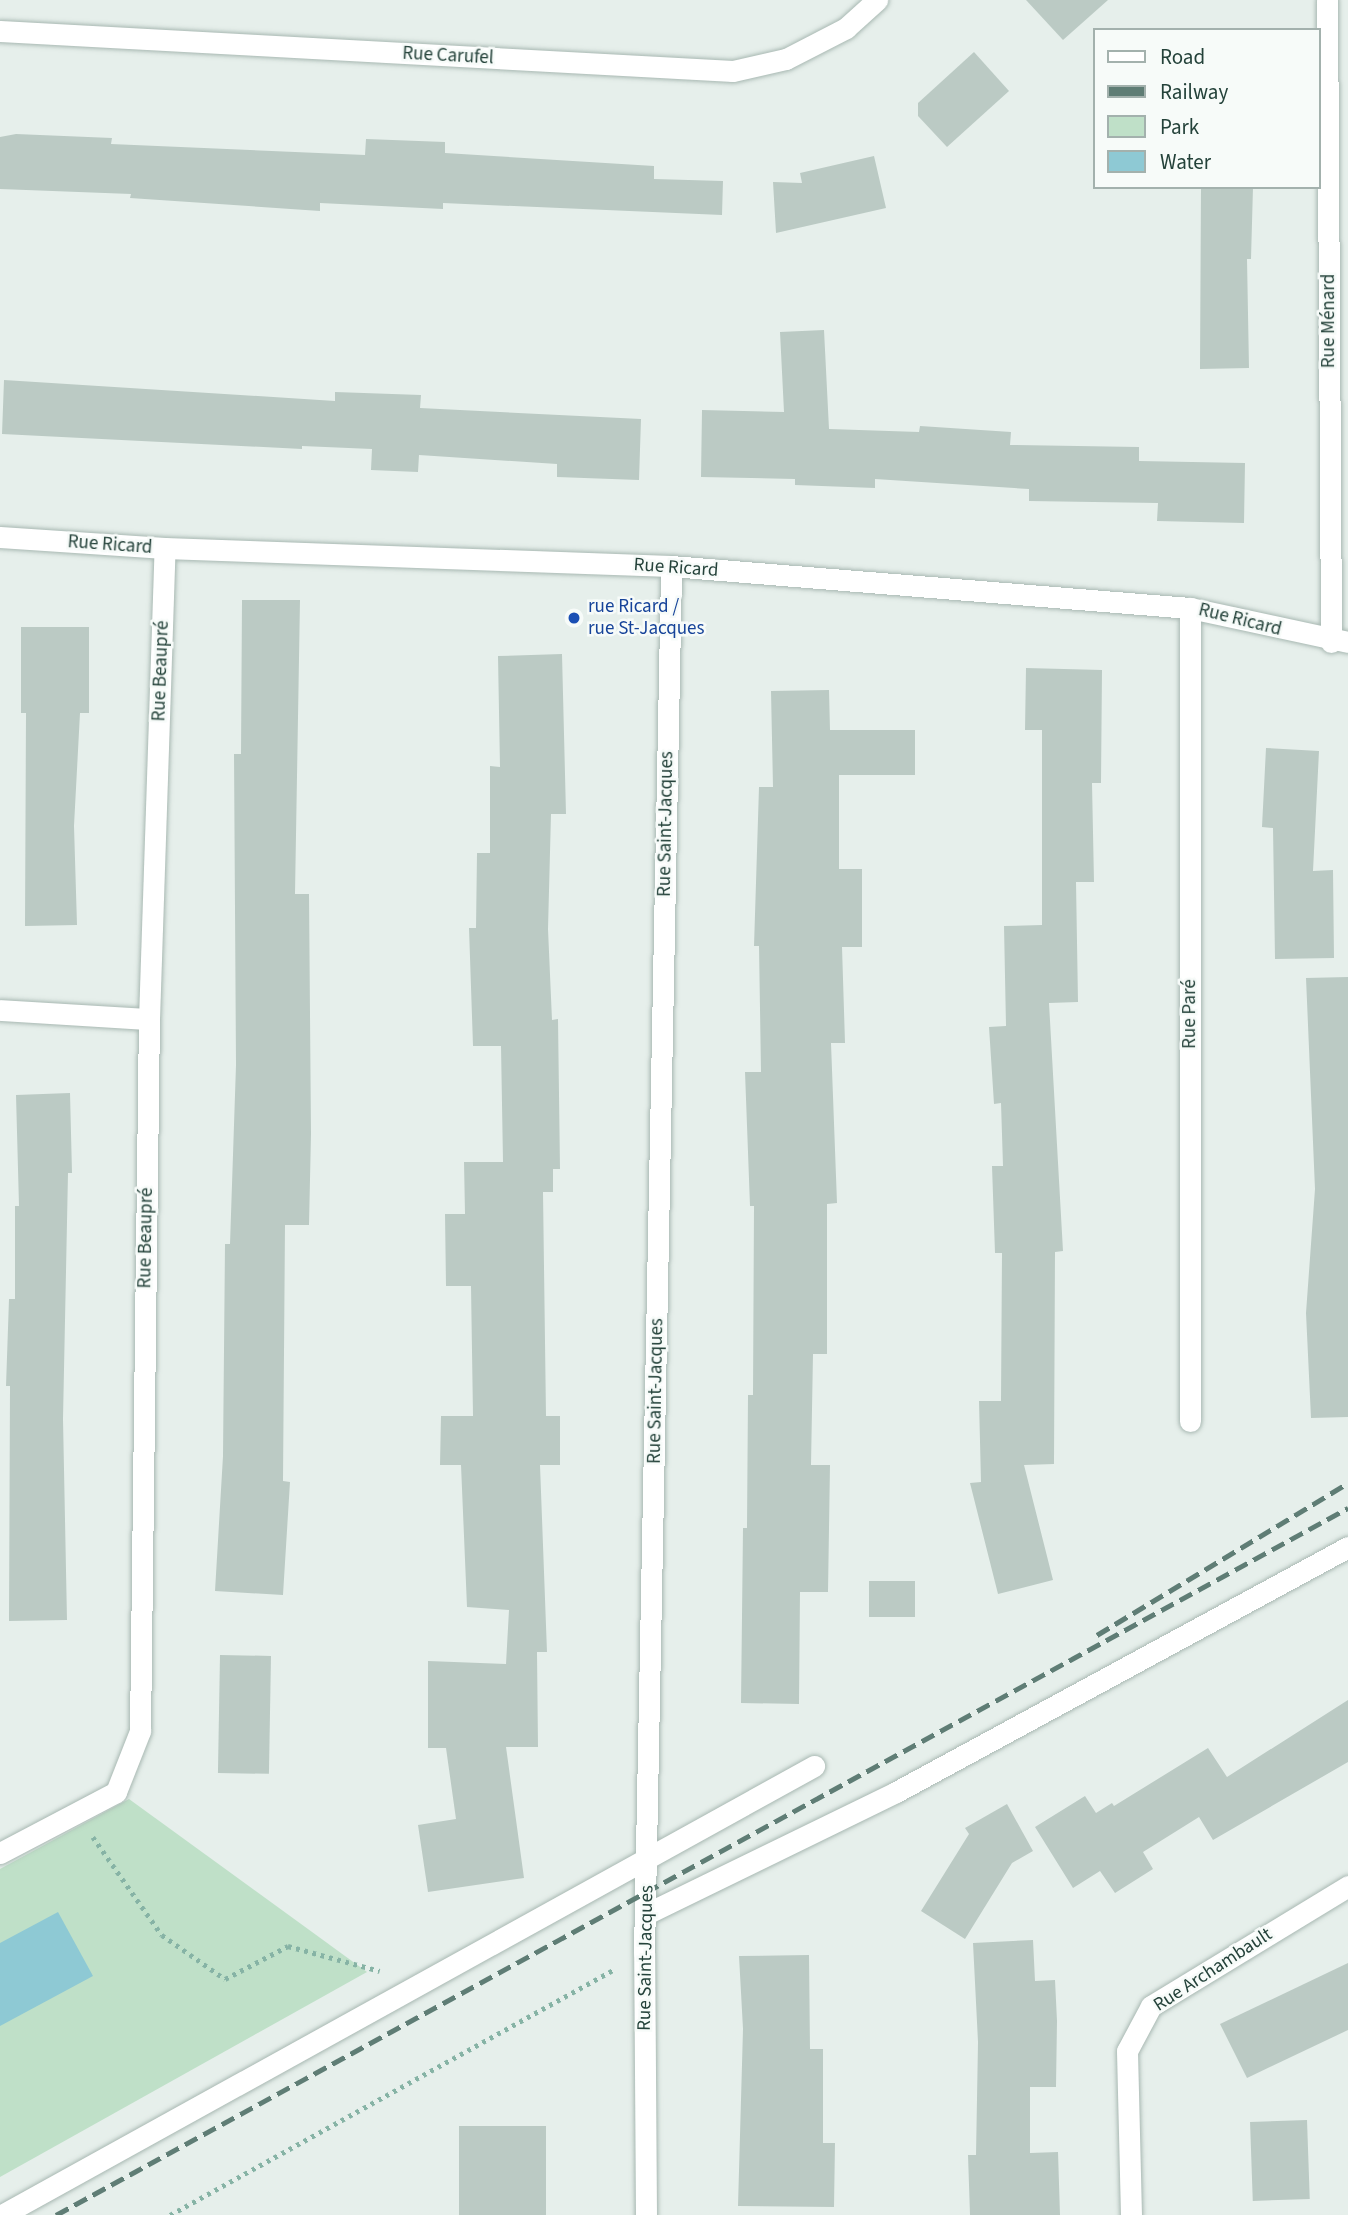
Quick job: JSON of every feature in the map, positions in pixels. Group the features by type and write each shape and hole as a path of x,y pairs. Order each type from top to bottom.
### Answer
{"street":[{"name":"Rue Carufel","path":"0,31 733,72 786,59 846,27 877,0"},
{"name":"Rue Ménard","path":"1326,0 1339,642"},
{"name":"Rue Ricard","path":"0,537 165,548 671,566 1190,608 1339,642"},
{"name":"Rue Beaupré","path":"0,1853 116,1792 140,1731 149,1019 165,548"},
{"name":"Rue Saint-Jacques","path":"646,2215 644,1953 648,1860 671,566"},
{"name":"Rue Paré","path":"1189,1421 1190,608"},
{"path":"0,1010 149,1019"},
{"path":"646,1914 896,1792 1348,1547"},
{"path":"2,2215 814,1766"},
{"name":"Rue Archambault","path":"1130,2215 1127,2051 1151,2006 1348,1886"}],"path":[{"path":"77,1813 162,1935 225,1979 288,1946 391,1974"},
{"path":"170,2215 644,1953"}],"green space":[{"path":"129,1799 367,1972 0,2177 0,1869"}],"water":[{"path":"58,1912 93,1976 0,2026 0,1943"}],"building":[{"path":"1026,0 1108,0 1063,40"},
{"path":"974,52 1009,91 947,147 918,116 918,103"},
{"path":"16,134 112,138 111,144 365,155 366,139 445,142 445,153 654,166 654,179 723,181 722,215 443,203 443,209 320,203 320,211 130,198 131,194 0,189 0,137"},
{"path":"874,156 886,208 776,233 773,182 802,183 800,173"},
{"path":"1201,189 1253,189 1251,259 1247,259 1249,368 1200,369"},
{"path":"824,330 829,429 919,432 920,426 1011,432 1010,445 1139,447 1139,461 1245,463 1244,523 1157,521 1158,503 1029,501 1029,489 875,479 875,488 795,485 795,479 701,477 702,410 784,412 780,332"},
{"path":"4,380 335,401 335,392 421,395 420,408 641,419 639,480 557,477 557,464 419,455 418,472 371,470 372,449 302,446 302,449 2,434"},
{"path":"242,600 300,600 295,894 309,894 311,1134 309,1225 285,1225 283,1481 290,1482 283,1595 215,1591 223,1456 225,1244 230,1244 236,1065 234,754 241,754"},
{"path":"21,627 89,627 89,713 80,713 74,826 77,925 25,926 26,713 21,713"},
{"path":"562,654 566,814 551,814 548,929 552,1020 558,1019 560,1169 553,1169 553,1192 543,1192 546,1416 560,1416 560,1465 540,1465 547,1652 537,1652 538,1747 506,1747 524,1878 428,1892 418,1825 456,1819 446,1748 428,1748 428,1661 506,1664 509,1610 467,1607 461,1465 440,1465 441,1416 473,1416 471,1286 446,1286 445,1214 465,1214 464,1162 503,1162 501,1046 473,1046 469,928 476,928 477,853 490,853 490,766 500,767 498,656"},
{"path":"1026,668 1102,670 1101,783 1092,783 1094,882 1076,882 1078,1002 1049,1003 1063,1251 1055,1252 1054,1464 1024,1465 1053,1580 998,1594 970,1483 981,1482 979,1401 1001,1401 1002,1253 995,1253 992,1166 1003,1166 1001,1103 994,1104 989,1027 1006,1026 1004,926 1042,925 1042,730 1025,730"},
{"path":"829,690 830,730 915,730 915,775 839,775 839,869 862,869 862,947 842,947 845,1043 831,1043 837,1203 827,1204 827,1354 813,1354 811,1465 830,1465 828,1592 800,1592 799,1704 741,1703 748,1395 753,1395 754,1206 750,1206 745,1072 761,1072 759,946 754,946 759,787 773,787 771,691"},
{"path":"1266,748 1319,751 1313,871 1333,870 1334,958 1275,959 1273,828 1262,827"},
{"path":"1348,977 1348,1417 1311,1418 1306,1313 1315,1189 1306,978"},
{"path":"70,1093 72,1173 68,1173 63,1419 67,1620 9,1621 10,1386 6,1386 9,1299 15,1299 15,1206 19,1206 16,1095"},
{"path":"869,1581 915,1581 915,1617 869,1617"},
{"path":"220,1655 271,1656 269,1774 218,1773"},
{"path":"1348,1700 1348,1762 1213,1840 1199,1817 1143,1852 1153,1869 1115,1893 1100,1871 1073,1888 1035,1827 1085,1796 1096,1813 1112,1803 1114,1806 1208,1748 1227,1777"},
{"path":"1007,1804 1033,1851 1012,1863 965,1939 921,1911 969,1834 965,1828"},
{"path":"1033,1940 1035,1981 1055,1980 1057,2021 1056,2087 1030,2087 1030,2153 1058,2152 1060,2215 970,2215 968,2155 976,2155 978,2042 973,1943"},
{"path":"809,1955 810,2049 823,2049 823,2143 835,2143 834,2207 738,2206 743,2029 739,1956"},
{"path":"1348,1963 1348,2030 1247,2078 1220,2024"},
{"path":"1307,2120 1310,2199 1253,2201 1250,2122"},
{"path":"459,2126 546,2126 546,2215 459,2215"}],"railway":[{"path":"1097,1635 1348,1483"},
{"path":"56,2215 1348,1508"}],"place":[{"name":"rue Ricard / rue St-Jacques","path":"574,618"}]}
